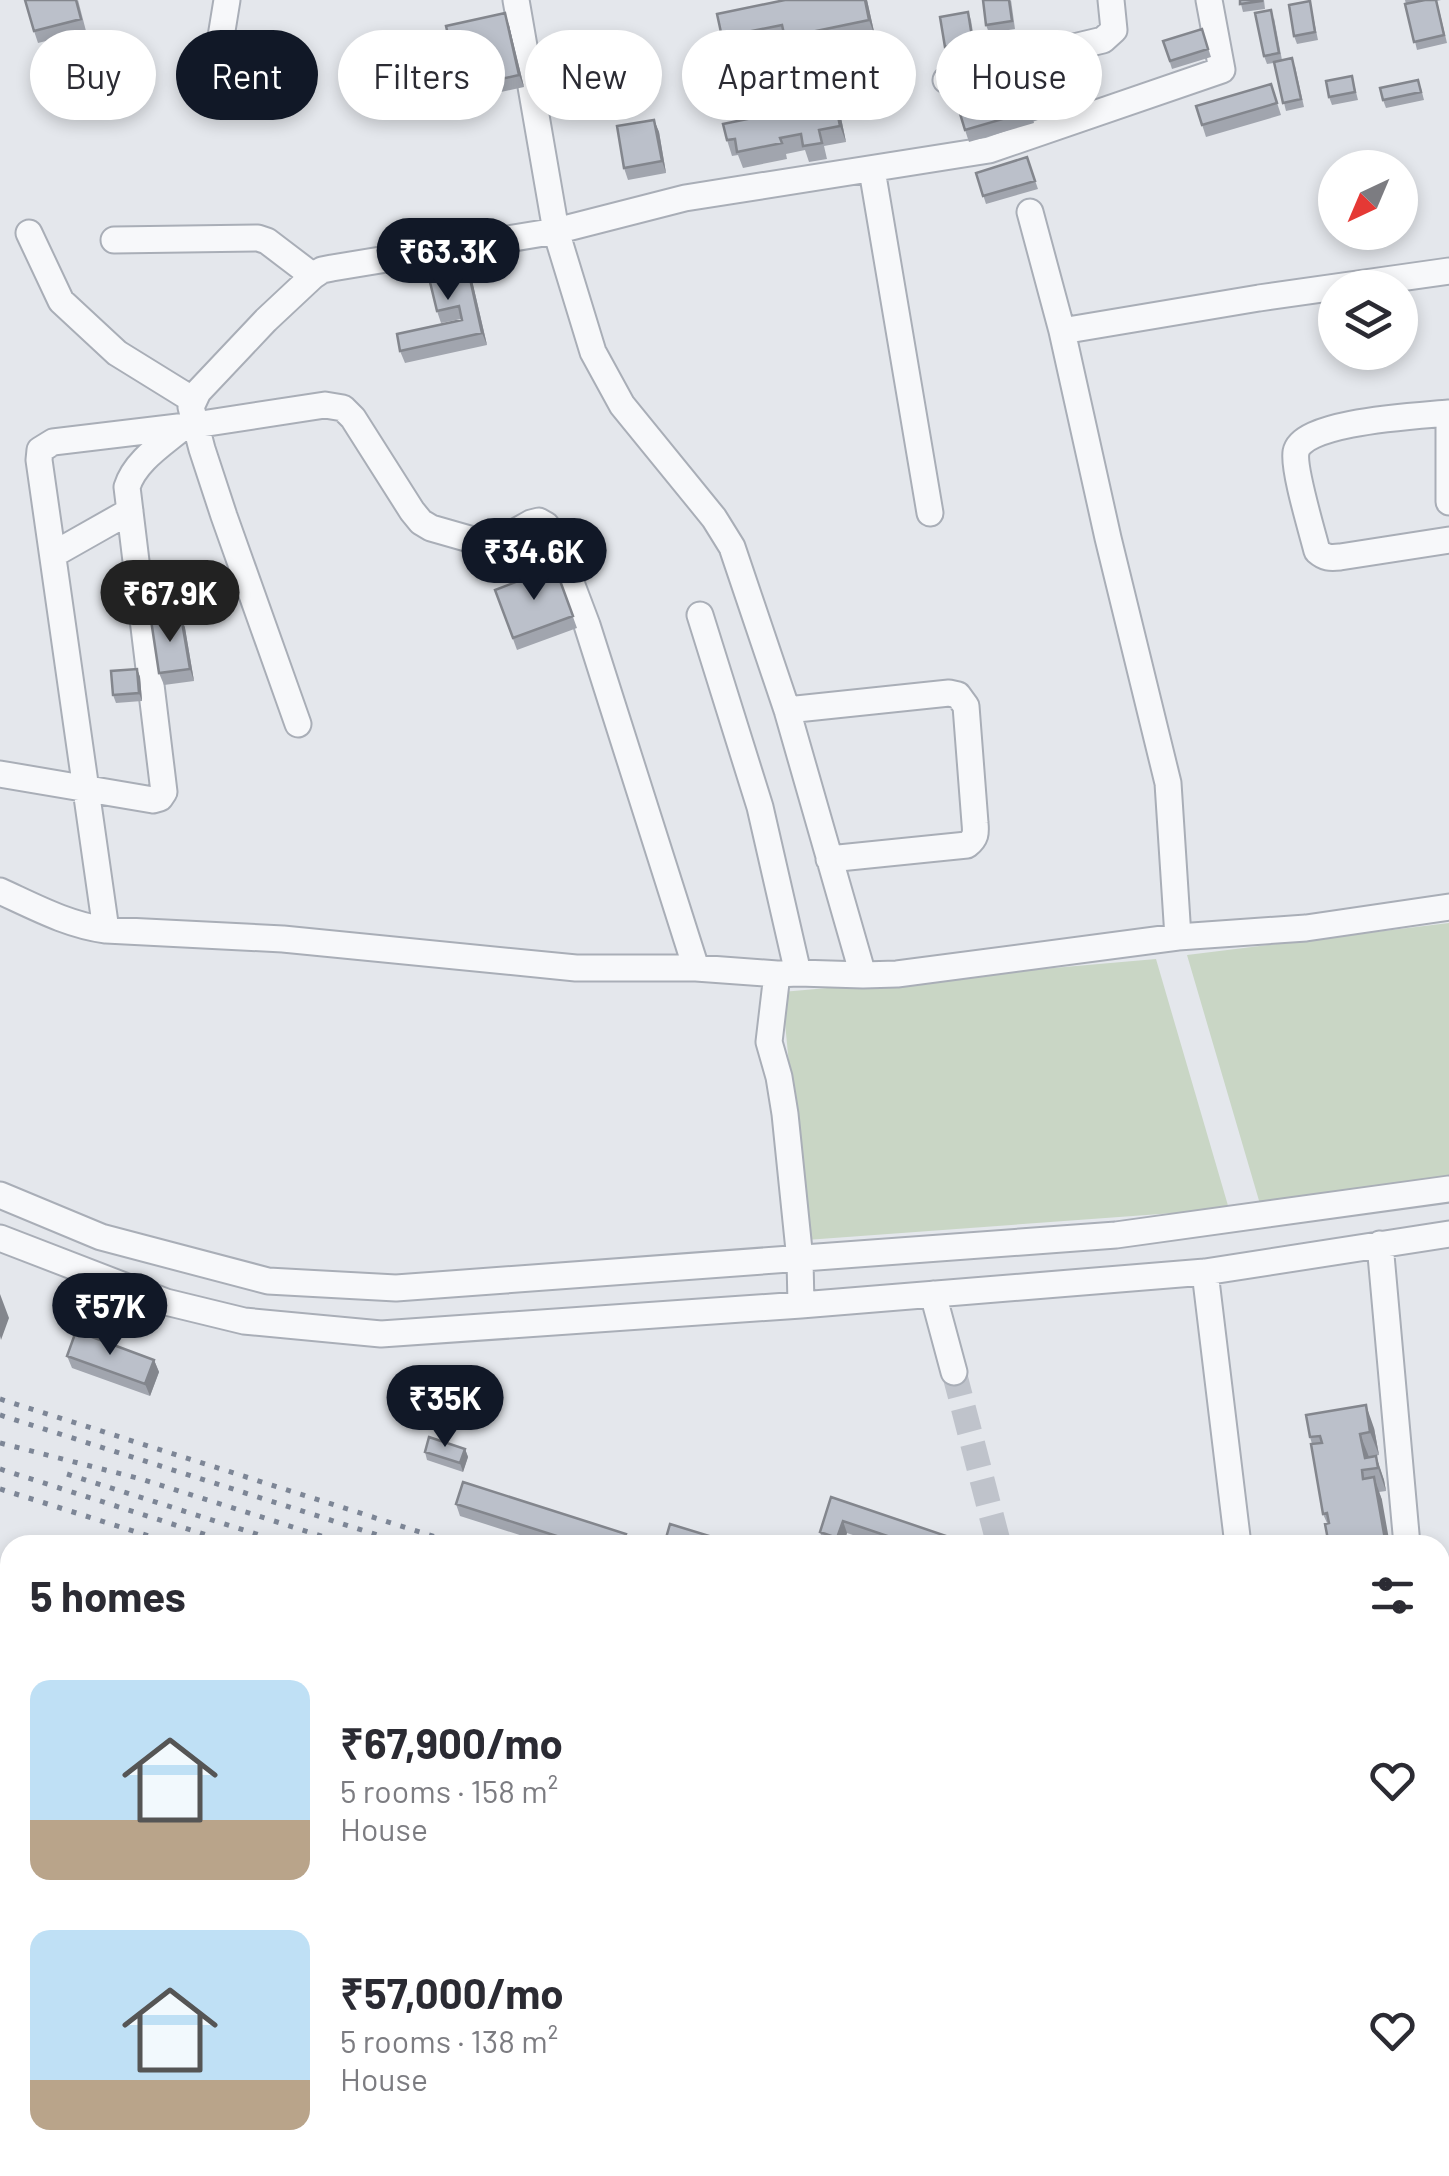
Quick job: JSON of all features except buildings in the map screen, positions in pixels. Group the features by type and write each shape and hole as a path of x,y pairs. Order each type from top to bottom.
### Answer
{"street":[{"path":"222,30 227,0"},
{"path":"516,0 556,231 593,352 622,405 714,518 732,548 787,710 863,975"},
{"path":"1102,40 1114,30 1111,0"},
{"path":"0,774 153,800 164,792 127,487 134,471 191,417 266,320 322,270 556,231 686,198 989,150 1222,70 1210,0"},
{"path":"872,170 930,514"},
{"path":"1030,212 1062,331 1168,783 1178,937"},
{"path":"29,234 61,301 191,417 298,724"},
{"path":"114,240 250,237 267,242 314,276"},
{"path":"1062,331 1449,271"},
{"path":"106,930 40,450 53,442 191,417 337,405 353,418 412,510 431,528 491,542 531,523 539,521 546,526 560,550 587,625 696,968"},
{"path":"1449,414 1330,429 1300,442 1296,458 1317,551 1322,556 1340,557 1449,540"},
{"path":"1449,429 1449,502"},
{"path":"54,554 130,511"},
{"path":"700,615 760,807 788,973 769,1042 785,1114 802,1306"},
{"path":"787,710 949,694 958,695 966,706 976,822 973,840 966,845 829,859"},
{"path":"0,891 66,922 106,930 284,939 576,968 863,975 897,974 1178,937 1306,928 1449,908"},
{"path":"0,1196 100,1238 268,1281 396,1288 1116,1235 1449,1190"},
{"path":"0,1238 166,1302 244,1321 380,1334 802,1306 1204,1272 1449,1234"},
{"path":"1380,1244 1406,1535"},
{"path":"1204,1272 1237,1535"},
{"path":"933,1294 954,1372"}],"green space":[{"path":"1449,923 1449,1177 1260,1204 1187,955"},
{"path":"1156,959 1229,1209 806,1240 782,992"}],"tunnel":[{"path":"954,1372 996,1535"}],"railway":[{"path":"0,1399 429,1535"},
{"path":"0,1415 378,1535"},
{"path":"0,1443 141,1479 318,1535"},
{"path":"0,1469 207,1535"},
{"path":"67,1474 259,1535"},
{"path":"0,1489 146,1535"}]}
